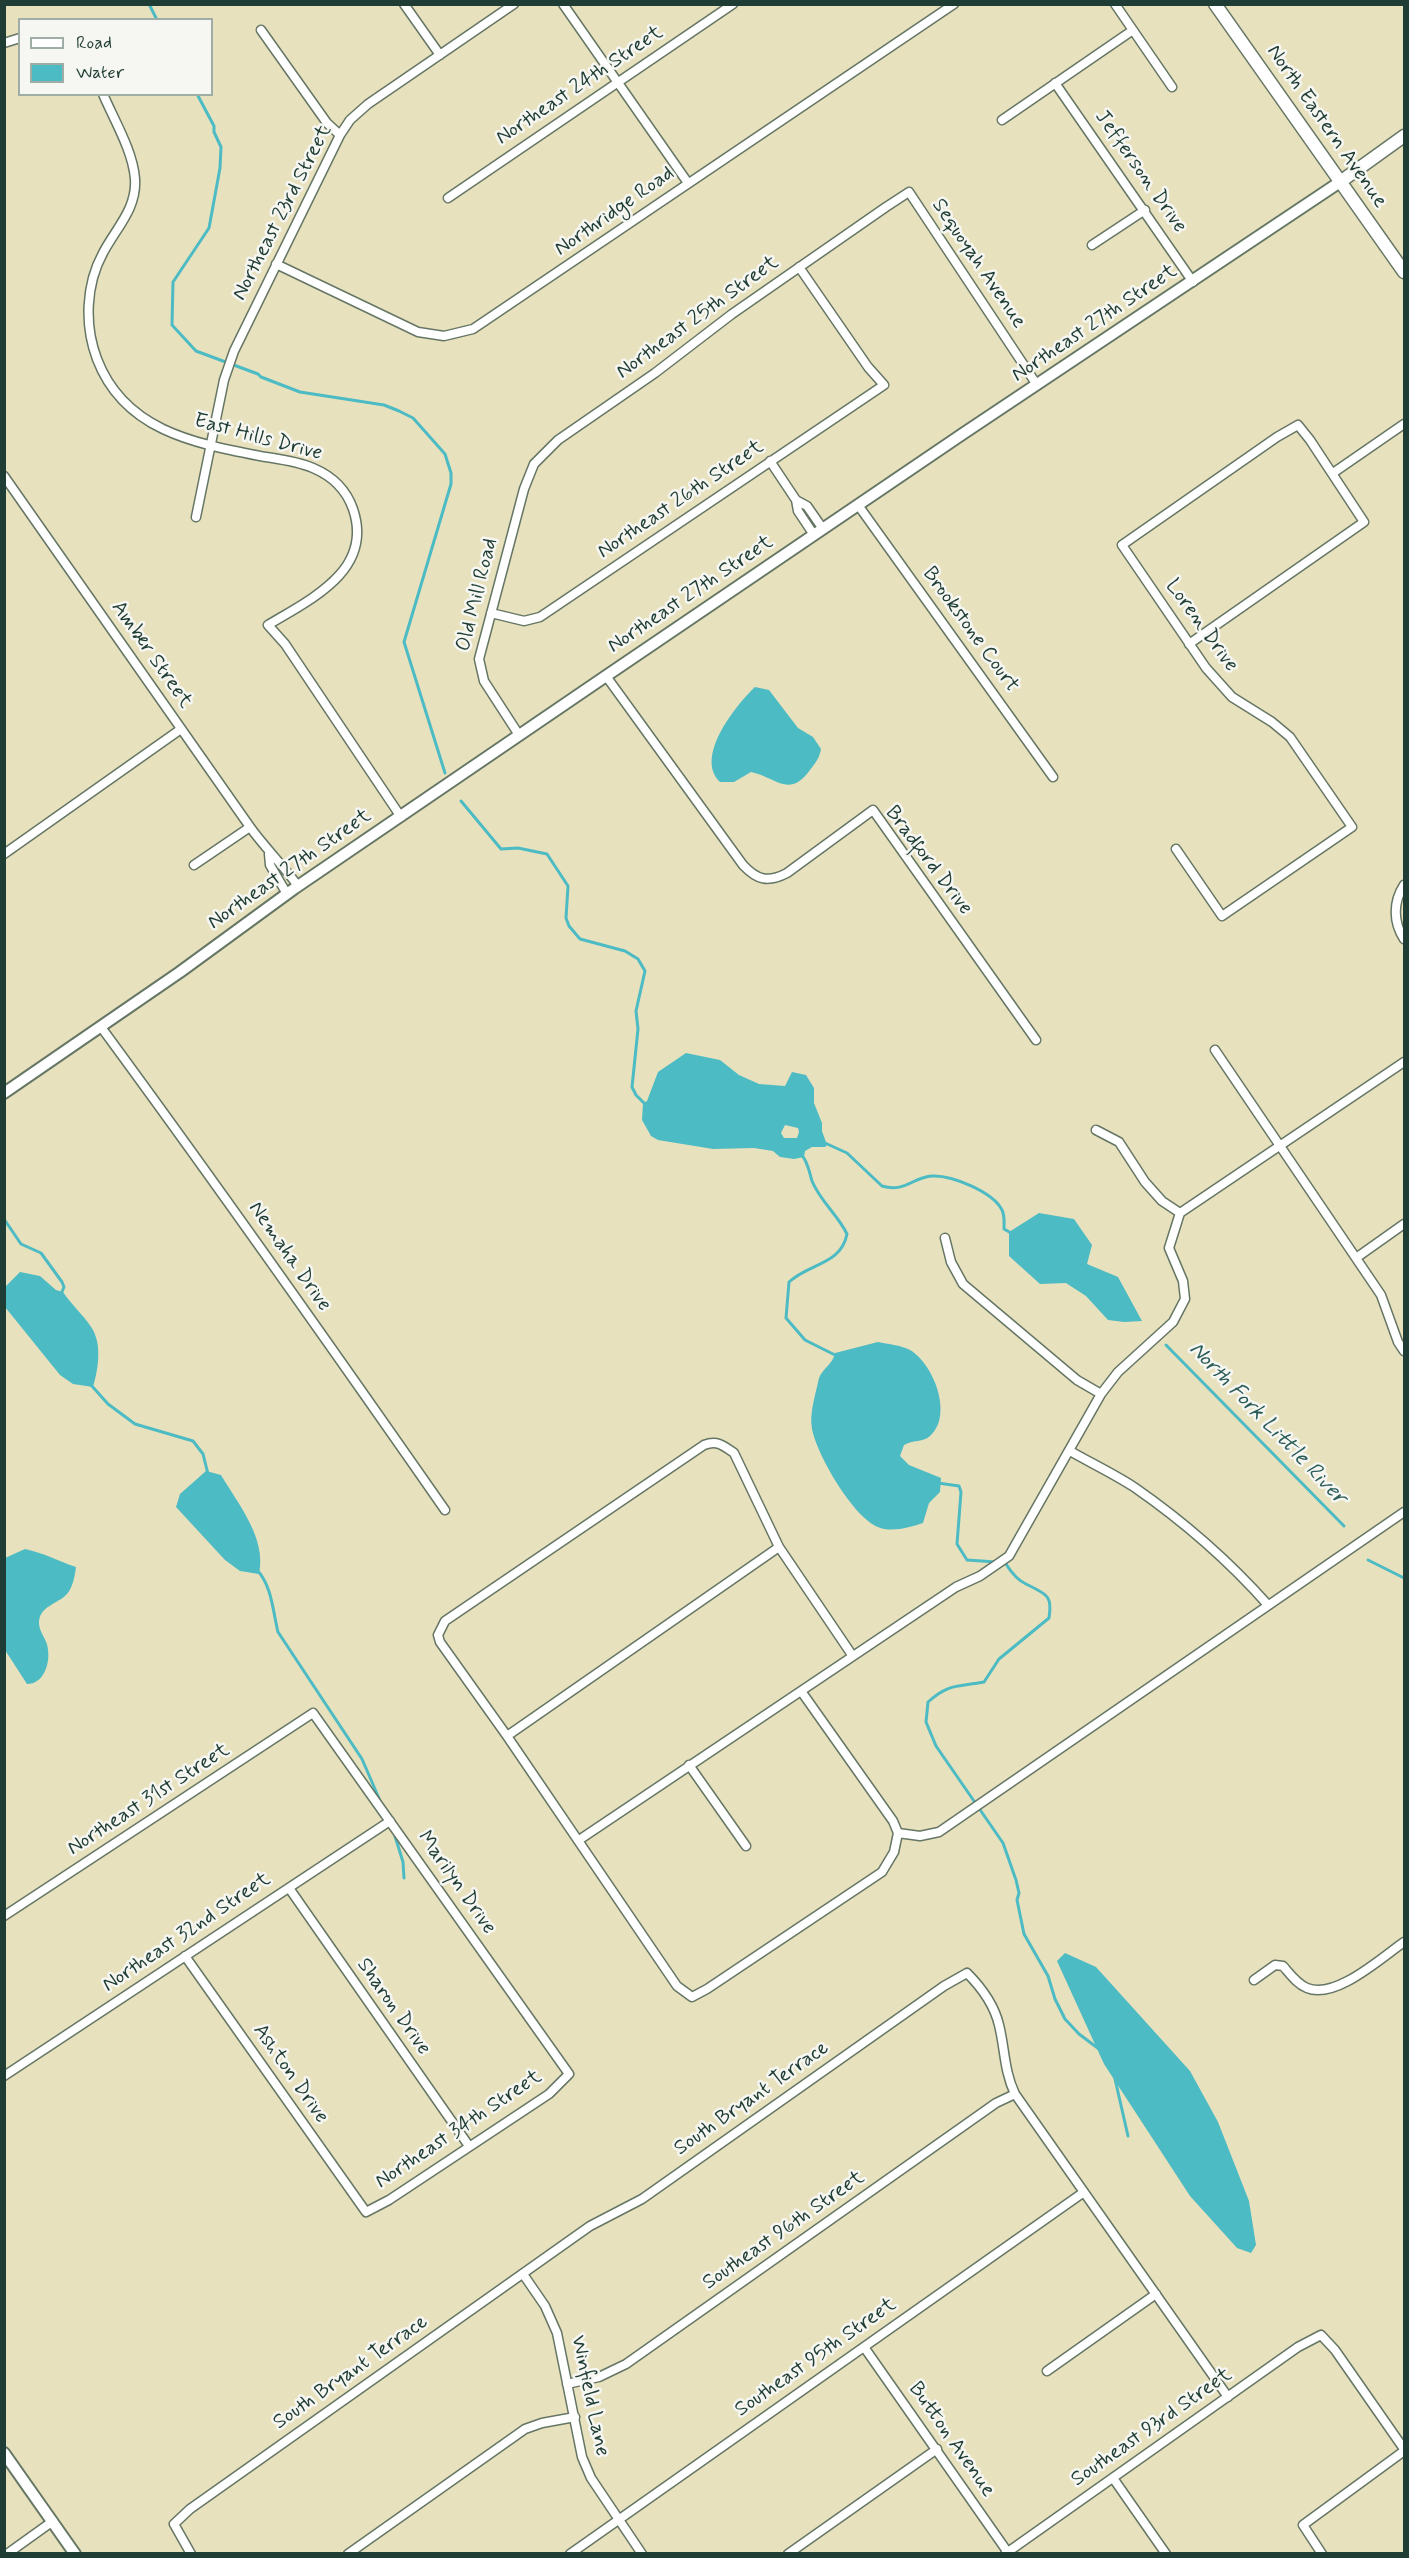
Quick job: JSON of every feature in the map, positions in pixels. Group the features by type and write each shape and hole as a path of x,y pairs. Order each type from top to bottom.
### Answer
{"main road":[{"name":"North Eastern Avenue","path":"1215,4 1404,272"},
{"name":"Northeast 27th Street","path":"1340,182 1404,136"}],"street":[{"path":"404,4 440,55"},
{"name":"Northeast 23rd Street","path":"195,518 224,380 234,351 340,135 350,120 368,104 514,4"},
{"path":"563,4 688,183"},
{"name":"Northeast 24th Street","path":"448,198 733,4"},
{"name":"Northridge Road","path":"276,264 403,326 432,335 453,335 488,321 954,4"},
{"path":"1115,4 1172,87"},
{"path":"261,30 327,123 340,135"},
{"path":"1002,120 1133,30"},
{"name":"Jefferson Drive","path":"1055,83 1193,282"},
{"name":"East Hills Drive","path":"104,96 133,167 135,189 126,217 103,252 90,286 89,322 96,355 111,386 133,411 160,428 210,444 312,467 336,480 349,499 357,523 358,537 350,561 338,578 326,588 268,625 290,652 401,817"},
{"name":"Northeast 27th Street","path":"4,1093 101,1027 298,886 519,735 1340,182"},
{"name":"Northeast 25th Street","path":"524,489 534,464 551,445 656,373 732,314 909,192"},
{"name":"Sequoyah Avenue","path":"909,192 1037,386"},
{"path":"1092,245 1145,210"},
{"name":"Northeast 26th Street","path":"490,614 524,621 540,617 884,385 868,367 799,267"},
{"path":"1189,644 1364,522 1333,473 1404,424"},
{"name":"Loren Drive","path":"1176,849 1222,916 1352,827 1290,737 1272,722 1232,697 1206,668 1122,545 1258,450 1298,425 1333,473"},
{"path":"770,461 796,500 807,506 819,532"},
{"name":"Amber Street","path":"4,476 269,854 278,859 298,886"},
{"name":"Old Mill Road","path":"519,735 484,681 480,672 479,659 524,489"},
{"name":"Brookstone Court","path":"858,505 1053,777"},
{"name":"Bradford Drive","path":"606,676 743,865 760,879 772,879 787,873 873,810 1036,1040"},
{"path":"4,854 181,729"},
{"path":"194,865 250,827"},
{"name":"Amber Street","path":"269,854 270,865 287,894"},
{"path":"1404,885 1396,905 1396,918 1404,939"},
{"name":"Nemaha Drive","path":"101,1027 156,1100 369,1400 444,1510"},
{"path":"1215,1050 1381,1295 1398,1342 1404,1351"},
{"path":"579,1840 852,1655 956,1587 980,1576 1009,1556 1101,1394 1118,1372 1173,1322 1185,1299 1183,1281 1169,1248 1180,1213 1404,1062"},
{"path":"1096,1130 1119,1142 1145,1182 1162,1201 1180,1213"},
{"path":"1356,1257 1404,1224"},
{"path":"945,1238 951,1262 963,1284 1077,1380 1101,1394"},
{"path":"801,1691 892,1821 898,1833 894,1852 882,1872 692,1997 677,1986 579,1840 440,1642 438,1635 441,1627 454,1615 704,1445 713,1442 722,1444 734,1454 779,1547 852,1655"},
{"path":"1070,1451 1132,1486 1191,1530 1246,1581 1268,1605"},
{"path":"898,1833 920,1836 939,1832 1404,1512"},
{"path":"507,1736 779,1547"},
{"name":"Marilyn Drive","path":"313,1713 569,2074"},
{"name":"Northeast 31st Street","path":"4,1916 313,1713"},
{"path":"688,1766 746,1846"},
{"name":"Northeast 32nd Street","path":"4,2076 390,1821"},
{"name":"Sharon Drive","path":"288,1888 469,2146"},
{"path":"1254,1980 1275,1965 1283,1966 1304,1987 1313,1990 1328,1990 1343,1985 1404,1942"},
{"name":"Ashton Drive","path":"185,1956 366,2212"},
{"name":"South Bryant Terrace","path":"191,2553 174,2524 190,2509 590,2226 637,2203 944,1986 967,1973 982,1988 995,2013 1005,2070 1015,2094 1228,2397"},
{"name":"Northeast 34th Street","path":"366,2212 549,2094 569,2074"},
{"name":"Southeast 96th Street","path":"567,2384 599,2377 626,2364 996,2103 1015,2094"},
{"name":"Southeast 95th Street","path":"570,2553 1084,2192"},
{"name":"Winfield Lane","path":"523,2274 545,2306 555,2326 582,2457 591,2478 642,2553"},
{"path":"1047,2371 1156,2294"},
{"name":"Southeast 93rd Street","path":"1008,2553 1298,2347 1321,2335 1335,2350 1404,2450"},
{"name":"Button Avenue","path":"864,2347 1008,2553"},
{"path":"348,2553 525,2429 574,2417"},
{"path":"788,2553 937,2449"},
{"path":"1322,2553 1303,2524 1404,2450"},
{"path":"4,2453 75,2553"},
{"path":"1113,2478 1166,2553"},
{"path":"7,2553 52,2521"}],"water":[{"path":"755,687 769,690 798,728 813,737 821,749 814,765 802,779 795,783 782,784 751,772 734,782 720,782 713,771 712,759 721,732 738,706"},
{"path":"686,1053 720,1060 739,1075 759,1084 785,1086 792,1072 806,1075 814,1088 814,1103 827,1145 812,1147 805,1151 804,1157 794,1159 780,1157 773,1151 754,1148 713,1149 658,1140 651,1136 642,1120 643,1103 647,1101 658,1072","holes":["785,1125 798,1128 797,1138 784,1138 781,1133"]},
{"path":"1039,1213 1074,1219 1092,1245 1087,1264 1118,1277 1142,1321 1108,1320 1086,1296 1066,1283 1040,1284 1009,1256 1009,1232"},
{"path":"20,1272 40,1276 56,1290 63,1292 93,1330 98,1344 98,1366 93,1387 73,1384 60,1375 5,1307 5,1287"},
{"path":"878,1342 910,1350 926,1366 938,1390 940,1416 937,1427 925,1439 904,1445 900,1456 909,1465 941,1478 940,1492 929,1503 923,1523 907,1528 883,1529 868,1521 858,1511 828,1469 815,1440 811,1423 819,1378 835,1353"},
{"path":"206,1471 221,1475 243,1510 259,1547 259,1574 240,1571 225,1560 176,1507 180,1494"},
{"path":"25,1549 76,1567 69,1591 45,1609 40,1617 39,1627 48,1646 48,1662 41,1677 27,1684 5,1650 5,1558"},
{"path":"1065,1953 1096,1967 1190,2071 1218,2122 1249,2201 1256,2245 1251,2253 1237,2248 1190,2196 1104,2064 1057,1961"}],"waterway":[{"name":"North Fork Little River","path":"149,4 156,18"},
{"name":"North Fork Little River","path":"198,96 214,126 214,132 221,147 220,168 209,228 173,282 172,325 196,351 300,392 384,405 399,411 413,418 445,454 451,473 451,484 404,642 445,773"},
{"name":"North Fork Little River","path":"461,801 501,849 518,848 547,854 568,886 566,918 569,926 580,939 625,951 638,959 645,971 636,1011 638,1029 632,1087 646,1105"},
{"name":"North Fork Little River","path":"825,1143 847,1153 882,1186 897,1188 932,1176 950,1178 971,1186 997,1203 1004,1215 1004,1229 1011,1233"},
{"path":"801,1154 807,1163 815,1188 847,1234 844,1244 831,1258 789,1282 786,1318 805,1340 837,1356"},
{"path":"4,1219 21,1244 41,1253 62,1282 64,1287 61,1294"},
{"name":"North Fork Little River","path":"1166,1345 1344,1526"},
{"path":"91,1385 108,1404 135,1424 193,1441 203,1454 208,1474"},
{"path":"938,1483 959,1486 961,1492 957,1544 967,1560 996,1562"},
{"name":"North Fork Little River","path":"1368,1560 1404,1578"},
{"path":"1002,1563 1006,1564 1020,1580 1046,1596 1050,1604 1049,1618 999,1659 984,1682 948,1689 935,1696 928,1702 926,1722 936,1746 1003,1843 1016,1880 1019,1893 1017,1900 1024,1934 1048,1976 1055,1999 1065,2019 1079,2034 1099,2049"},
{"path":"258,1571 269,1592 278,1632 362,1759 381,1803"},
{"path":"394,1833 403,1862 404,1878"},
{"path":"1115,2079 1128,2136"}]}
